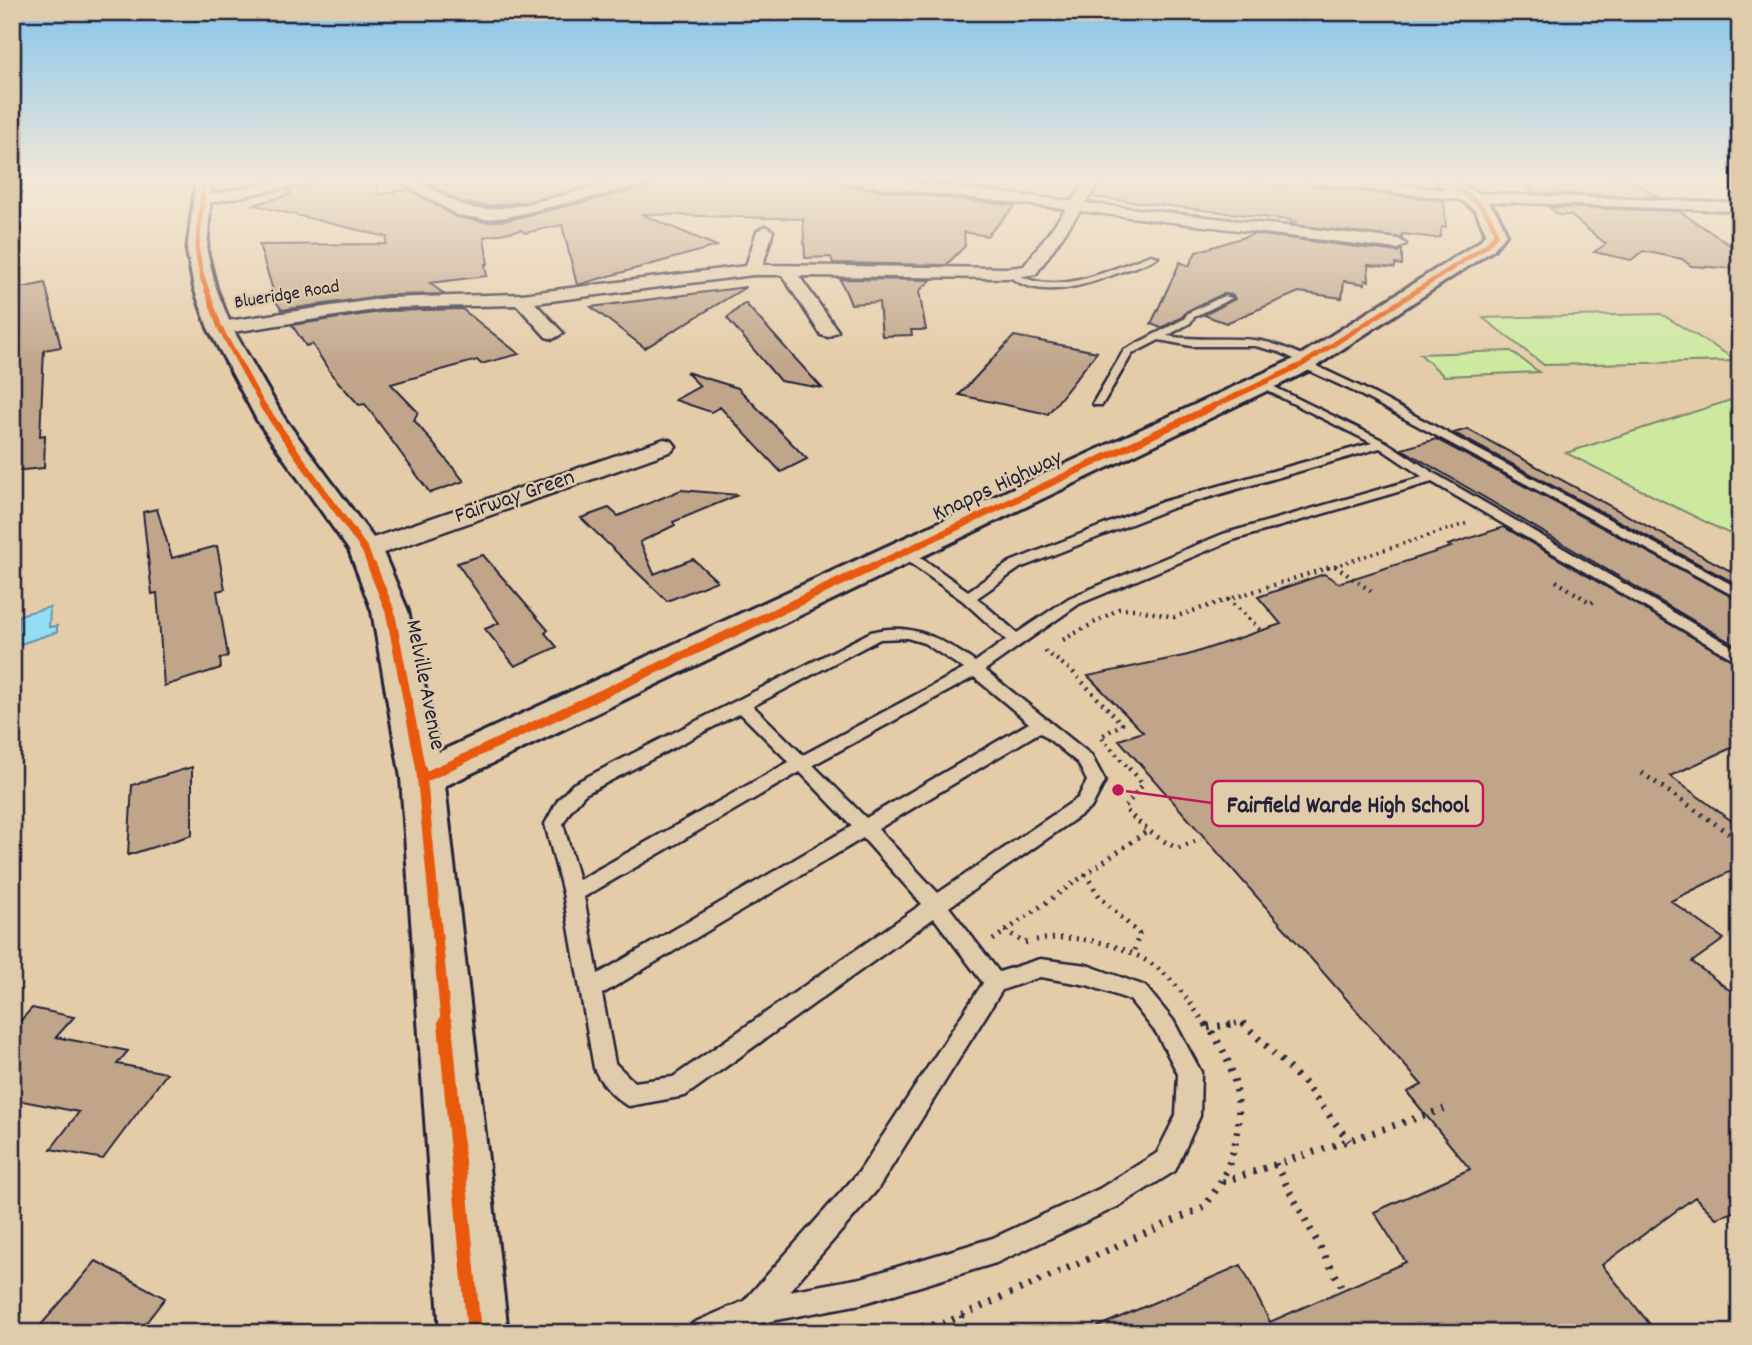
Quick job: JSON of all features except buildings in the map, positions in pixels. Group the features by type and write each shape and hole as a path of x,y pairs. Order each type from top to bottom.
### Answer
{"street":[{"name":"Melville Avenue","path":"198,242 197,251 205,288 220,328 271,420 365,550 390,611 423,778 474,1333"},
{"path":"753,270 762,242"},
{"name":"Blueridge Road","path":"220,328 387,303 522,299 753,270 1009,273 1030,270 1050,242"},
{"path":"1380,242 1398,244"},
{"name":"Knapps Highway","path":"423,778 1262,384 1305,362 1490,242"},
{"path":"788,272 828,331"},
{"path":"522,299 553,333"},
{"name":"Fairway Green","path":"365,550 664,446"}],"lane":[{"path":"1009,273 1028,284 1051,287 1069,285 1154,257"},
{"path":"1098,404 1128,352 1187,321 1191,315 1227,298"},
{"path":"1159,337 1191,343 1255,343 1283,350 1740,595"},
{"path":"1262,384 1382,444 1433,478 1740,658"},
{"path":"968,598 1015,565 1167,505 1382,444"},
{"path":"573,893 802,763 975,670 1074,601 1228,537 1433,478"},
{"path":"904,552 968,598 1016,640"},
{"path":"899,630 926,636 975,670 1085,760 1096,781 1085,803 677,1088 629,1094 605,1068 573,893 554,824 564,805 579,789 741,705 876,635 899,630"},
{"path":"741,705 867,827 936,905 995,983"},
{"path":"590,990 1040,724"},
{"path":"703,1333 754,1311 862,1292 996,1250 1108,1198 1166,1162 1188,1116 1191,1072 1165,1027 1137,993 1087,975 1040,968 995,983 868,1181 754,1311"}],"path":[{"path":"1033,657 1119,609 1134,609 1174,617 1496,514"},
{"path":"1335,566 1375,594"},
{"path":"1556,581 1591,603 1601,597"},
{"path":"1228,599 1262,631"},
{"path":"1045,651 1072,671 1122,724 1100,737"},
{"path":"1089,729 1147,783 1124,808 1155,839 1178,848 1201,839"},
{"path":"1642,773 1740,841"},
{"path":"974,955 1005,930 1147,831"},
{"path":"1085,874 1100,897 1139,933 1133,954"},
{"path":"880,1333 945,1323 1204,1207 1223,1181 1235,1150 1237,1106 1234,1077 1223,1046 1165,974 1133,954 1103,943 1048,937 1024,943 1005,930"},
{"path":"1732,992 1740,967"},
{"path":"1208,1028 1242,1022 1305,1084 1349,1141"},
{"path":"1223,1181 1444,1109"},
{"path":"1275,1164 1343,1289"},
{"path":"962,1315 969,1333"}],"green space":[{"path":"1661,314 1738,361 1544,365 1483,318"},
{"path":"1511,351 1539,372 1444,376 1420,354"},
{"path":"1740,397 1740,539 1566,453"}],"water":[{"path":"50,607 49,627 57,626 57,632 17,645 19,615"}],"cycle path":[{"path":"198,242 197,251 205,288 220,328 271,420 365,550 390,611 423,778 474,1333"},
{"path":"423,778 1303,364 1490,242"}],"place":[{"name":"Fairfield Warde High School","path":"1118,790"}]}
